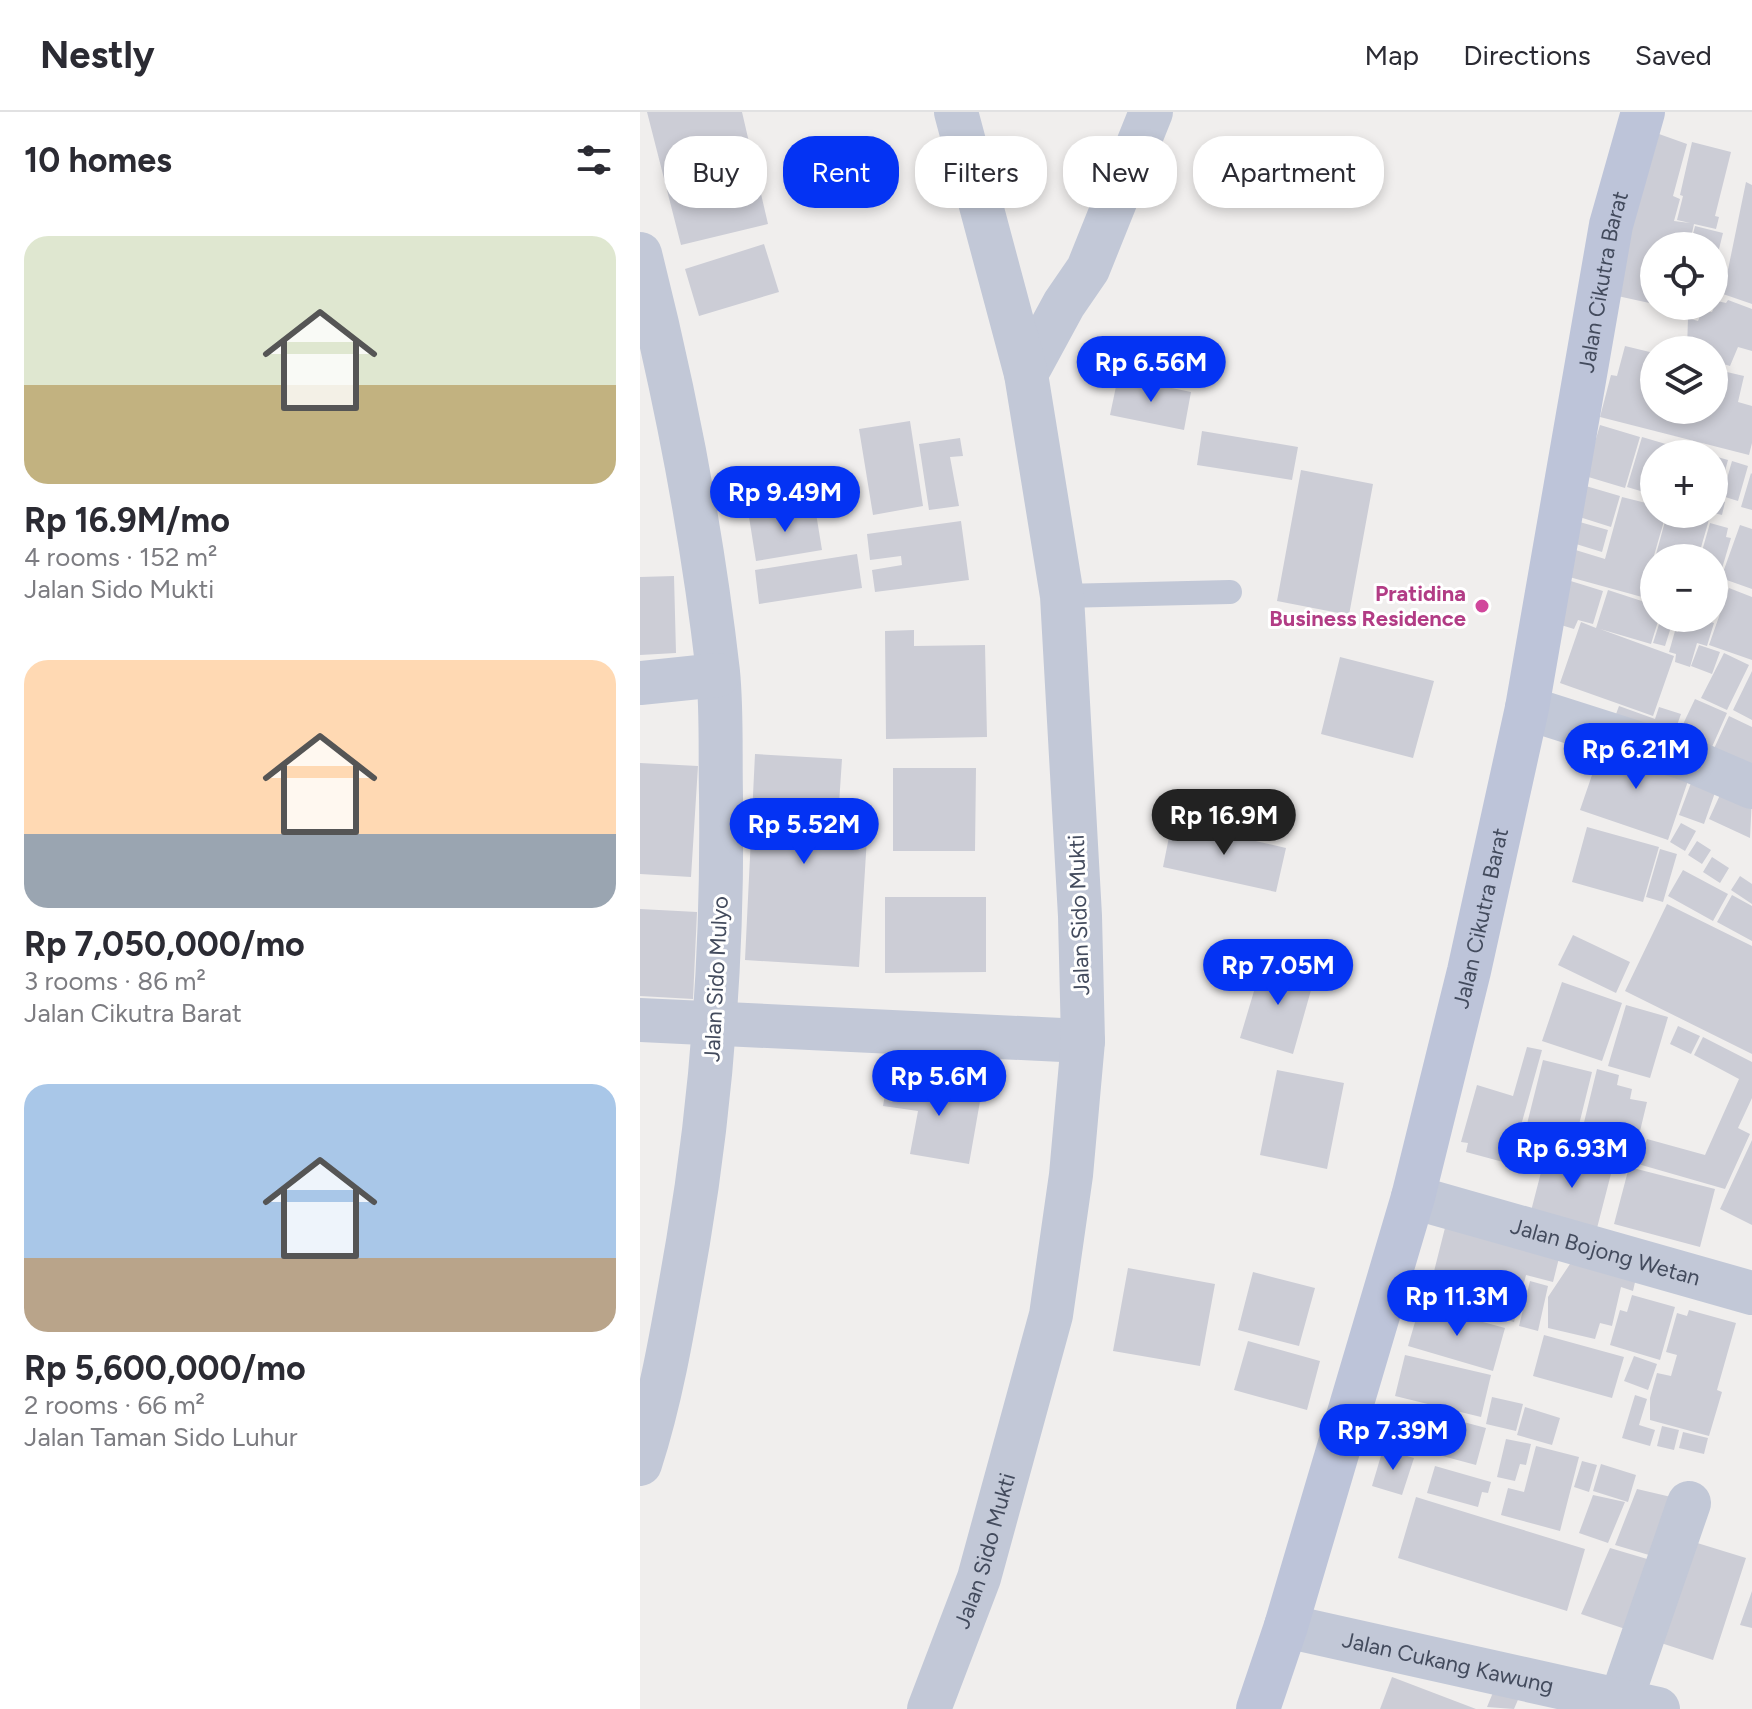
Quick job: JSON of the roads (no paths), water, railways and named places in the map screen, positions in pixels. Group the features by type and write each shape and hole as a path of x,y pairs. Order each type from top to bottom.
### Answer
{"main road":[{"name":"Jalan Cikutra Barat","path":"1258,1709 1286,1626 1413,1197 1469,971 1527,708 1611,225 1643,112"}],"street":[{"name":"Jalan Sido Mukti","path":"929,1709 979,1578 1051,1315 1071,1175 1083,1041 1080,916 1062,596 1026,374 956,112"},
{"path":"1026,374 1064,304 1088,269 1151,112"},
{"name":"Jalan Sido Mulyo","path":"640,254 652,349 694,506 718,675 722,870 716,1023 698,1181 672,1334 640,1464"},
{"path":"640,683 718,675"},
{"path":"1527,708 1687,759 1752,787"},
{"path":"640,1020 1083,1041"},
{"name":"Jalan Bojong Wetan","path":"1413,1197 1752,1293"},
{"path":"1640,1704 1689,1503"},
{"name":"Jalan Cukang Kawung","path":"1286,1626 1640,1704"}],"lane":[{"path":"1062,596 1230,592"}],"place":[{"name":"Pratidina Business Residence","path":"1482,606"}]}
